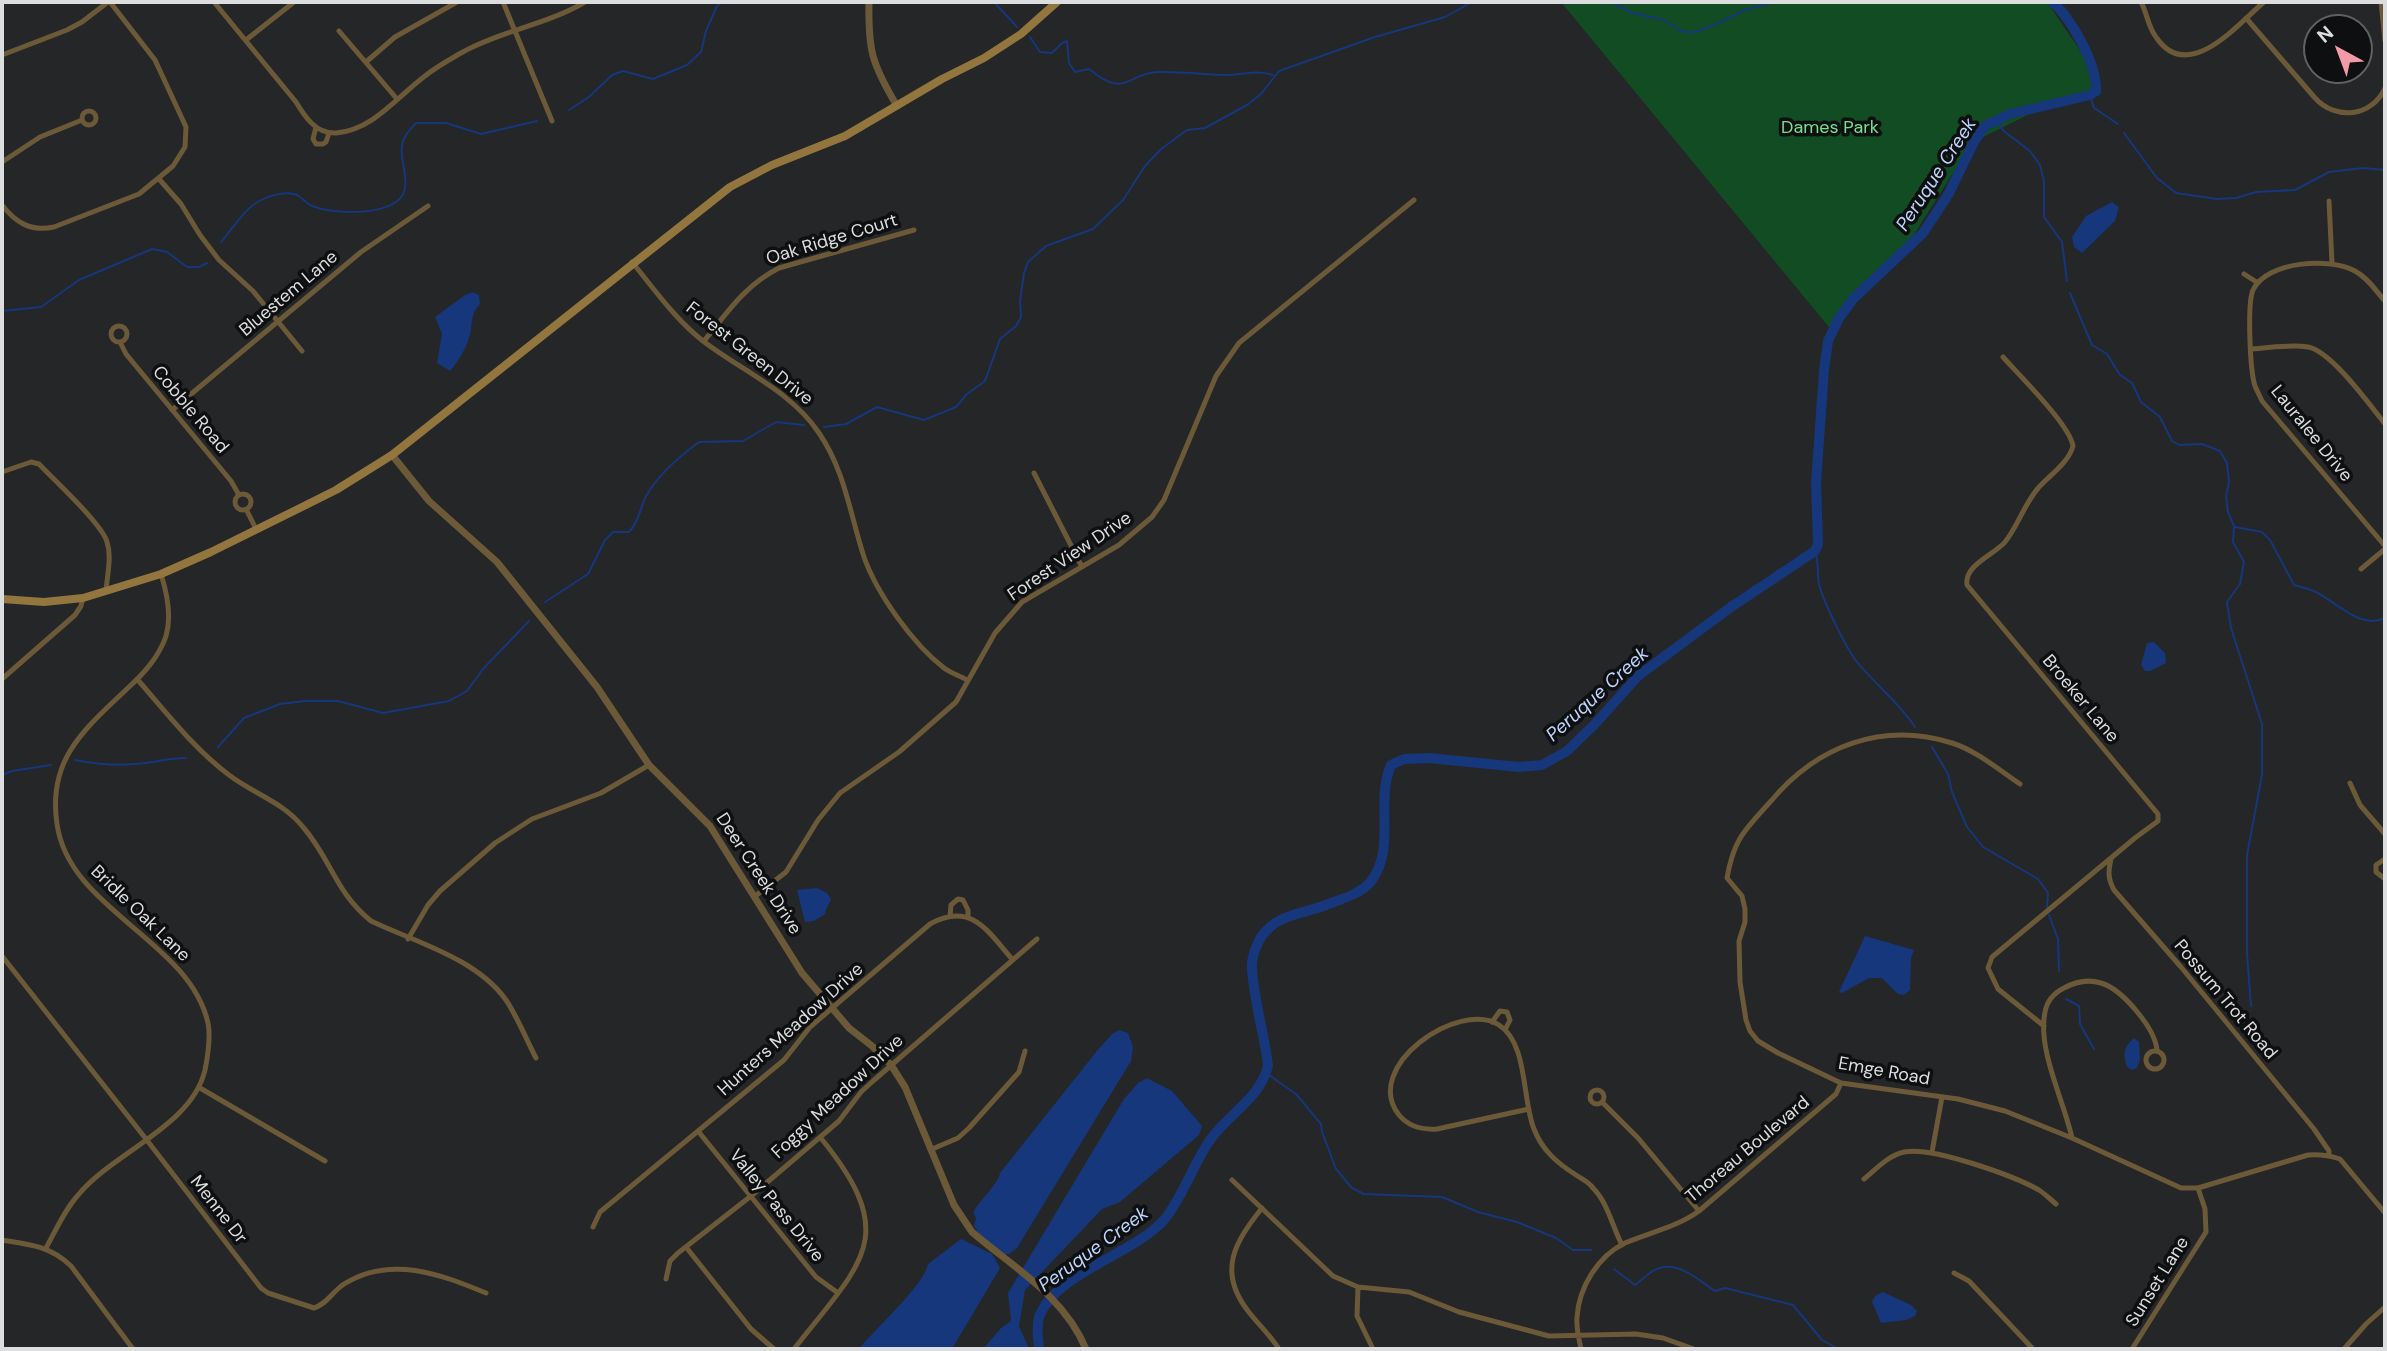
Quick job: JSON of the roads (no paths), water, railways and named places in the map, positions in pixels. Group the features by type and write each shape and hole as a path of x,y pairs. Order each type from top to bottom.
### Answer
{"main road":[{"path":"2,599 44,602 83,598 161,574 337,489 391,455 730,187 772,165 845,136 1003,47 1057,2"}],"street":[{"path":"2,55 67,30 109,2 155,60 186,127 185,147 180,157 159,179 139,194 122,202 42,230 18,222 2,205"},
{"path":"214,2 296,102 306,119 329,133 349,130 369,122 425,76 460,54 559,16 584,2"},
{"path":"246,40 294,2"},
{"path":"366,62 395,37 457,2"},
{"path":"503,2 552,121"},
{"path":"869,2 868,27 873,61 897,106"},
{"path":"2141,2 2156,39 2179,54 2193,54 2209,49 2264,2"},
{"path":"2381,2 2385,41"},
{"path":"2246,18 2315,98 2327,108 2342,114 2364,110 2378,100 2385,88"},
{"path":"339,31 397,99"},
{"path":"2,162 40,137 82,120"},
{"path":"316,127 313,139 319,145 326,142 329,133"},
{"path":"159,179 181,204 219,260 253,291 302,351"},
{"name":"Forest View Drive","path":"754,897 786,872 829,803 839,793 900,752 956,702 995,633 1022,602 1119,545 1152,517 1164,500 1216,376 1239,343 1414,200"},
{"path":"2329,201 2332,263"},
{"name":"Bluestem Lane","path":"172,410 361,252 428,206"},
{"name":"Oak Ridge Court","path":"704,341 751,284 763,276 779,268 914,230"},
{"name":"Forest Green Drive","path":"632,262 683,324 777,390 799,409 817,430 842,476 864,558 875,583 892,611 929,654 945,669 967,680"},
{"path":"2244,274 2258,284 2265,276 2283,267 2332,263 2347,267 2364,277 2385,301"},
{"name":"Lauralee Drive","path":"2258,284 2250,301 2255,385 2262,401 2385,547"},
{"name":"Cobble Road","path":"120,342 126,354 231,481 239,495"},
{"path":"2252,349 2299,346 2318,350 2333,362 2385,424"},
{"name":"Broeker Lane","path":"2003,357 2052,412 2070,435 2073,446 2067,458 2031,498 2004,544 1972,569 1967,576 1967,585 2158,814 2158,821 1992,957 1988,968 1998,989 2044,1026"},
{"name":"Deer Creek Drive","path":"391,455 429,501 497,562 597,687 649,765 703,818 802,973 849,1028 891,1065 905,1087 954,1205 972,1232 1055,1301 1073,1322 1086,1349"},
{"path":"2,472 31,462 39,464 98,527 107,539 109,550 106,591"},
{"path":"1034,473 1082,567"},
{"name":"Cobble Road","path":"239,495 250,500 246,509 240,510 236,506 239,495"},
{"name":"Cobble Road","path":"246,509 256,529"},
{"path":"2361,569 2385,547"},
{"name":"Bridle Oak Lane","path":"46,1248 79,1193 180,1111 200,1087 210,1041 208,1024 195,992 169,962 74,869 63,848 57,827 55,793 67,755 80,734 151,664 167,634 168,604 161,574"},
{"path":"2,679 75,615 83,598"},
{"path":"137,679 217,765 230,776 287,810 304,828 337,884 360,913 371,921 463,964 491,984 505,999 536,1058"},
{"name":"Emge Road","path":"2020,784 1979,756 1953,743 1916,737 1875,736 1844,746 1818,759 1780,790 1743,831 1732,851 1727,878 1742,896 1745,909 1738,957 1746,1020 1758,1041 1778,1054 1841,1083 1942,1097 2005,1111 2072,1138 2181,1188 2198,1188 2308,1155 2329,1155"},
{"path":"408,939 428,905 440,891 495,843 532,820 601,793 649,765"},
{"path":"2350,783 2360,805 2385,834"},
{"name":"Possum Trot Road","path":"2111,859 2108,871 2114,890 2314,1129 2329,1155"},
{"path":"2385,859 2376,864 2376,872 2385,879"},
{"name":"Hunters Meadow Drive","path":"593,1227 600,1212 784,1060 810,1027 930,924 950,916 951,905 958,900 967,904 968,917 980,922 1013,960"},
{"path":"950,916 968,917"},
{"name":"Foggy Meadow Drive","path":"666,1279 670,1261 839,1121 861,1092 1037,939"},
{"name":"Menne Dr","path":"2,956 261,1288 268,1293 314,1308 322,1305 342,1285 389,1267 436,1275 486,1293"},
{"path":"2072,1138 2048,1054 2044,1026 2044,1014 2052,997 2072,984 2093,981 2107,985 2124,999 2155,1037 2157,1051"},
{"path":"1492,1022 1500,1011 1507,1012 1510,1020 1504,1030"},
{"path":"1529,1109 1432,1130 1410,1125 1395,1107 1390,1089 1392,1076 1398,1065 1437,1030 1473,1019 1492,1022 1504,1030 1517,1048 1533,1126 1541,1143 1560,1165 1593,1187 1604,1202 1622,1245"},
{"path":"930,1150 958,1138 970,1128 1019,1072 1025,1051"},
{"name":"Thoreau Boulevard","path":"1581,1349 1577,1317 1586,1283 1598,1264 1622,1245 1674,1226 1699,1211 1836,1094 1841,1083"},
{"path":"200,1087 325,1161"},
{"path":"1932,1152 1942,1097"},
{"path":"1602,1102 1638,1138 1699,1211"},
{"name":"Valley Pass Drive","path":"698,1131 816,1277 838,1293"},
{"path":"794,1349 853,1273 862,1255 867,1233 866,1215 852,1178 820,1137"},
{"path":"1864,1179 1894,1155 1906,1151 1932,1152 1956,1158 2034,1188 2056,1204"},
{"path":"2329,1155 2340,1159 2385,1213"},
{"path":"1231,1180 1333,1276 1358,1287 1396,1289 1459,1312 1549,1336 1614,1333 1649,1335 1694,1349"},
{"name":"Sunset Lane","path":"2132,1349 2206,1232 2205,1209 2198,1188"},
{"path":"1262,1208 1237,1242 1232,1274 1241,1301 1279,1349"},
{"path":"2,1240 46,1248 59,1255 71,1266 133,1349"},
{"path":"686,1247 753,1331 774,1349"},
{"path":"1954,1273 1969,1281 2033,1349"},
{"path":"1358,1287 1357,1316 1373,1349"},
{"path":"2344,1349 2385,1307"}],"water":[{"path":"2112,202 2119,207 2115,221 2082,253 2074,247 2072,237 2086,216"},
{"path":"473,292 479,295 480,304 473,316 466,347 450,371 437,363 442,334 435,317"},
{"path":"2154,642 2165,653 2166,663 2145,671 2141,665 2147,643"},
{"path":"817,888 827,893 831,899 825,914 814,921 805,922 797,890"},
{"path":"1865,936 1914,950 1911,958 1910,990 1904,995 1898,994 1882,978 1869,978 1842,993 1839,992"},
{"path":"1119,1030 1128,1033 1133,1047 1131,1061 1017,1248 1004,1254 979,1234 974,1226 976,1218 973,1213 1000,1173 1096,1052"},
{"path":"2134,1038 2139,1042 2140,1059 2137,1068 2132,1070 2127,1067 2125,1054"},
{"path":"1147,1078 1172,1091 1202,1126 1199,1135 1120,1202 1102,1209 1025,1290 1019,1326 1029,1349 983,1349 1001,1328 1011,1321 1008,1293 1124,1099 1138,1083"},
{"path":"961,1239 992,1254 1000,1268 952,1349 859,1349 918,1283 928,1264"},
{"path":"1883,1292 1911,1305 1917,1311 1915,1316 1906,1320 1881,1323 1872,1302 1875,1296"}],"waterway":[{"path":"569,110 589,97 612,75 623,71 653,79 687,65 701,52 706,31 717,6 722,2"},
{"path":"994,2 1017,27"},
{"path":"824,427 846,424 877,407 924,420 956,407 967,394 985,381 1000,339 1016,326 1021,317 1020,301 1028,262 1046,246 1093,229 1123,200 1145,166 1161,149 1187,130 1205,128 1247,105 1261,94 1279,71 1375,37 1445,17 1472,2"},
{"path":"1611,2 1632,13 1664,20 1683,32 1695,32 1745,10 1775,2"},
{"name":"Peruque Creek","path":"1039,1349 1038,1321 1048,1302 1061,1288 1151,1232 1164,1220 1210,1140 1259,1087 1268,1065 1253,981 1252,964 1256,948 1264,933 1279,921 1351,895 1372,880 1383,853 1385,794 1391,765 1404,759 1429,758 1519,767 1542,765 1567,751 1638,676 1731,607 1815,551 1818,544 1816,483 1824,370 1828,341 1839,318 1854,298 1923,233 1948,195 1975,140 1985,126 2010,114 2090,95 2096,91 2092,68 2082,43 2053,2"},
{"path":"1030,37 1040,52 1052,53 1067,41 1069,63 1075,72 1089,69 1111,83 1119,84 1148,73 1159,72 1273,75"},
{"path":"2090,95 2094,108 2118,124"},
{"path":"1995,120 2005,132 2030,151 2040,165 2044,181 2044,217 2062,242 2067,281"},
{"path":"221,242 249,209 275,195 294,194 312,206 343,212 378,209 396,202 405,190 403,142 416,123 446,123 481,134 537,121"},
{"path":"2124,133 2157,178 2176,193 2217,199 2236,198 2256,192 2295,190 2329,172 2363,168 2385,170"},
{"path":"2,311 41,307 79,280 152,249 167,252 187,267 199,267 207,263"},
{"path":"2070,293 2092,345 2107,354 2120,375 2132,383 2141,402 2160,417 2172,441 2179,445 2202,444 2220,451 2227,463 2229,482 2226,496 2228,512 2234,526 2233,542 2244,562 2240,584 2227,602 2231,628 2262,724 2262,775 2247,855 2247,954 2251,1006"},
{"path":"545,602 588,574 605,540 613,532 629,532 655,482 676,460 699,442 743,441 776,422 804,425"},
{"path":"2235,527 2262,532 2270,540 2294,585 2316,592 2358,618 2376,621 2385,618"},
{"path":"1815,551 1821,592 1847,646 1857,662 1915,727"},
{"path":"218,747 244,718 280,704 338,701 383,713 449,701 467,691 483,669 529,621"},
{"path":"1932,747 1948,774 1952,792 1967,827 1983,847 2038,879 2048,893 2047,908"},
{"path":"75,760 124,764 186,758"},
{"path":"2,775 51,765"},
{"path":"2049,915 2058,939 2059,971"},
{"path":"2066,999 2079,1006 2080,1024 2094,1049"},
{"path":"1266,1073 1296,1094 1321,1124 1336,1169 1352,1188 1364,1194 1442,1197 1478,1212 1517,1222 1556,1238 1573,1250 1591,1250"},
{"path":"1614,1269 1635,1285 1656,1269 1678,1268 1715,1291 1725,1288 1793,1305 1822,1340 1838,1349"}],"park label":[{"name":"Dames Park","path":"1830,128"}]}
